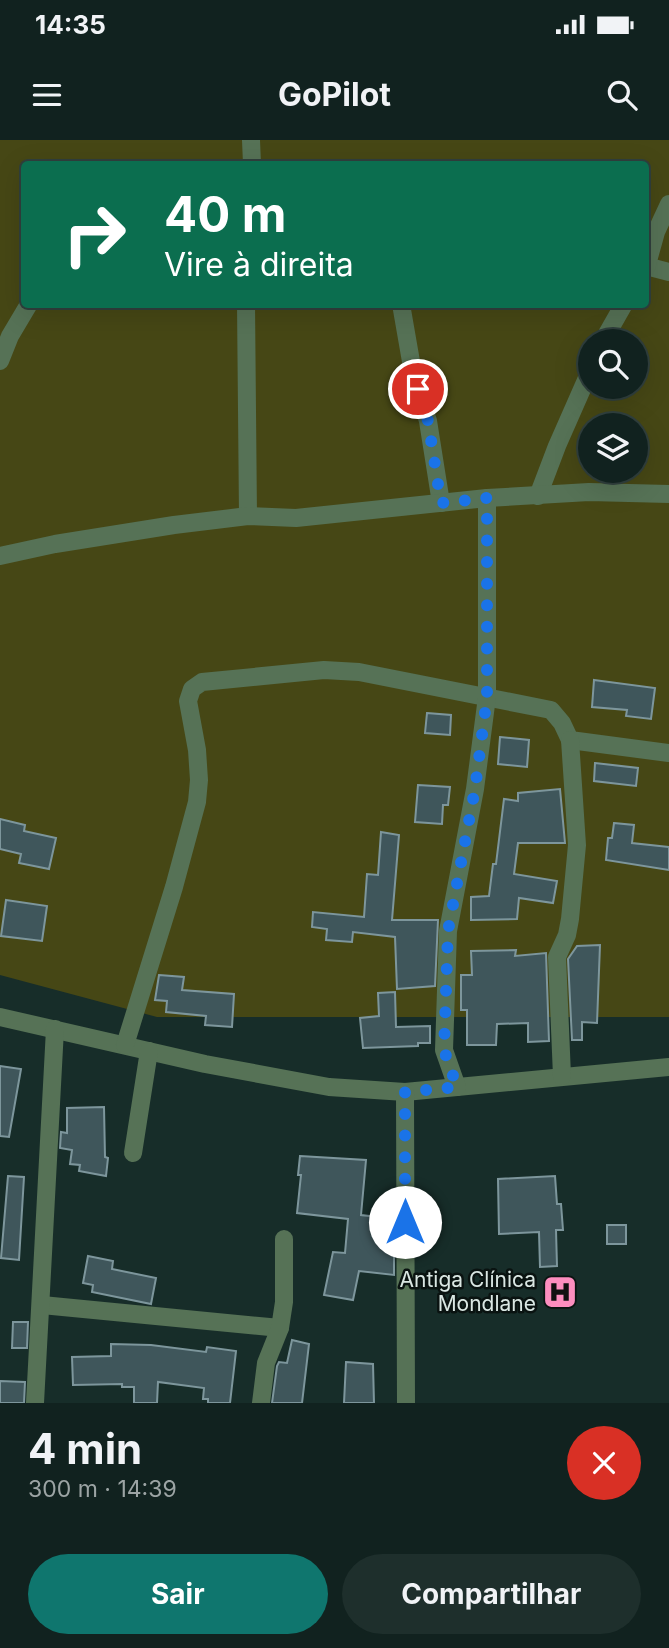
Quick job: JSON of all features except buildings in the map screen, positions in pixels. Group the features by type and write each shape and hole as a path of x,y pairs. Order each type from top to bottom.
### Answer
{"street":[{"path":"251,140 252,161"},
{"path":"649,256 656,232 669,204"},
{"path":"649,268 669,272"},
{"path":"0,361 5,335 26,308"},
{"path":"246,308 248,516"},
{"path":"402,308 413,373 428,421 441,503"},
{"path":"610,329 622,308"},
{"path":"538,496 578,398"},
{"path":"1,556 174,525 248,516 296,518 487,498 589,492 669,494"},
{"path":"457,1087 444,1050 448,931 475,789 487,697 487,498"},
{"path":"125,1045 197,802 197,750 188,701 192,689 202,682 324,670 359,672 551,710 562,723 570,740 577,845 570,919 567,935 557,957 562,1076"},
{"path":"570,740 669,753"},
{"path":"0,1017 205,1064 329,1087 405,1092 669,1067"},
{"path":"35,1403 55,1029"},
{"path":"133,1153 149,1051"},
{"path":"405,1092 406,1403"},
{"path":"261,1403 266,1363 280,1328 284,1302 284,1240"},
{"path":"42,1305 280,1328"}],"shaded area":[{"path":"0,140 669,140 669,1017 157,1017 0,975"}],"place":[{"name":"Antiga Clínica Mondlane","path":"560,1292"}],"route":[{"path":"405,1222 405,1092 457,1087 444,1050 448,931 475,789 487,697 489,639 487,498 441,503 428,421 418,389"}]}
